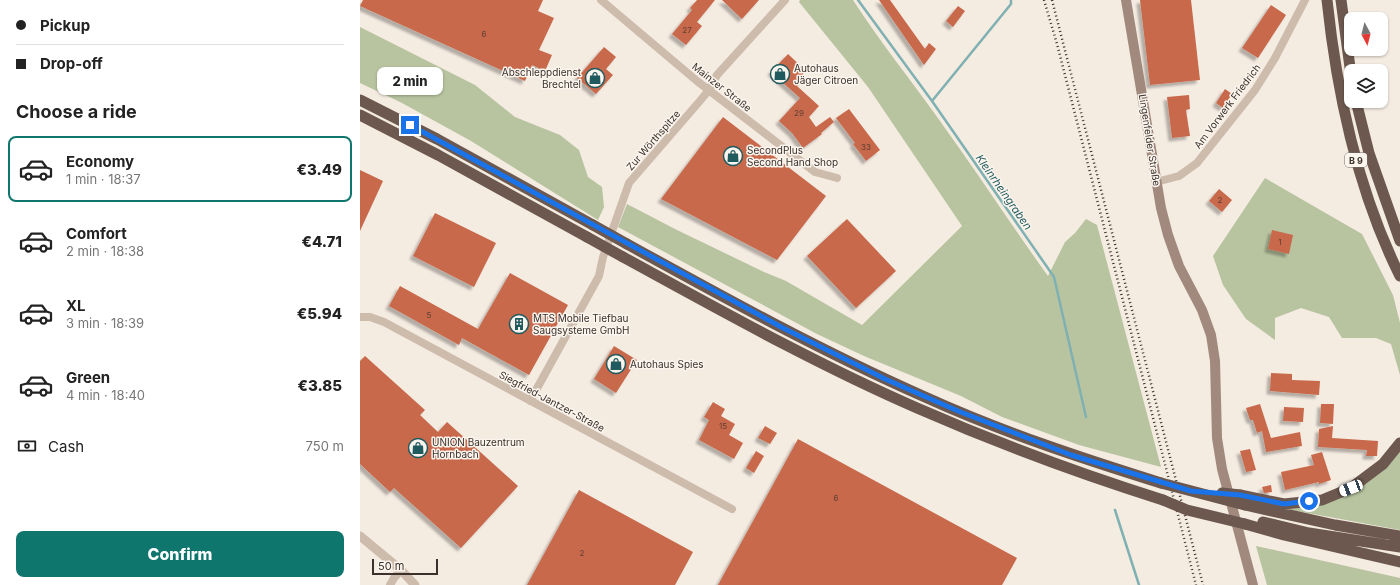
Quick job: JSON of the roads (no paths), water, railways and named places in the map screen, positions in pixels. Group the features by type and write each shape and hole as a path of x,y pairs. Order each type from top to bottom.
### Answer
{"highway":[{"name":"B 9","path":"1327,0 1337,79 1345,119 1359,170 1375,219 1399,276"},
{"path":"1341,0 1350,64"},
{"path":"360,100 437,140 783,328 926,398 1071,455 1191,491 1243,500 1284,504 1322,500 1351,488 1383,464 1400,443"},
{"name":"B 9","path":"1358,108 1369,153 1400,242"},
{"path":"360,115 438,155 726,313 805,354 917,408 994,441 1103,481 1163,500 1187,504 1245,521 1284,535 1400,562"},
{"path":"1243,500 1335,525 1400,536"},
{"path":"1245,521 1309,533 1400,547"}],"main road":[{"name":"Lingenfelder Straße","path":"1126,0 1161,208 1168,235 1184,277 1202,310 1213,343 1218,438 1222,469 1253,585"}],"street":[{"name":"Mainzer Straße","path":"601,0 709,90 814,172 837,178"},
{"name":"Zur Wörthspitze","path":"530,400 599,276 603,258 629,182 709,90 717,75 785,0"},
{"name":"Am Vorwerk Friedrich","path":"1156,182 1179,176 1197,162 1255,90 1275,58 1305,0"},
{"name":"Siegfried-Jantzer-Straße","path":"360,317 370,317 384,322 732,509"},
{"path":"360,536 401,570 415,585"},
{"path":"390,585 401,570"}],"waterway":[{"name":"Kleinrheingraben","path":"858,0 932,101 1054,277 1086,417"},
{"path":"932,101 1011,4 1011,0"},
{"name":"Kleinrheingraben","path":"1115,510 1139,585"}],"railway":[{"path":"1044,0 1057,44 1196,585"},
{"path":"1052,0 1203,585"}],"place":[{"name":"Autohaus Jäger Citroen","path":"780,74"},
{"name":"Abschleppdienst Brechtel","path":"595,78"},
{"name":"SecondPlus Second Hand Shop","path":"733,156"},
{"name":"MTS Mobile Tiefbau Saugsysteme GmbH","path":"519,324"},
{"name":"Autohaus Spies","path":"616,364"},
{"name":"UNION Bauzentrum Hornbach","path":"418,448"}]}
